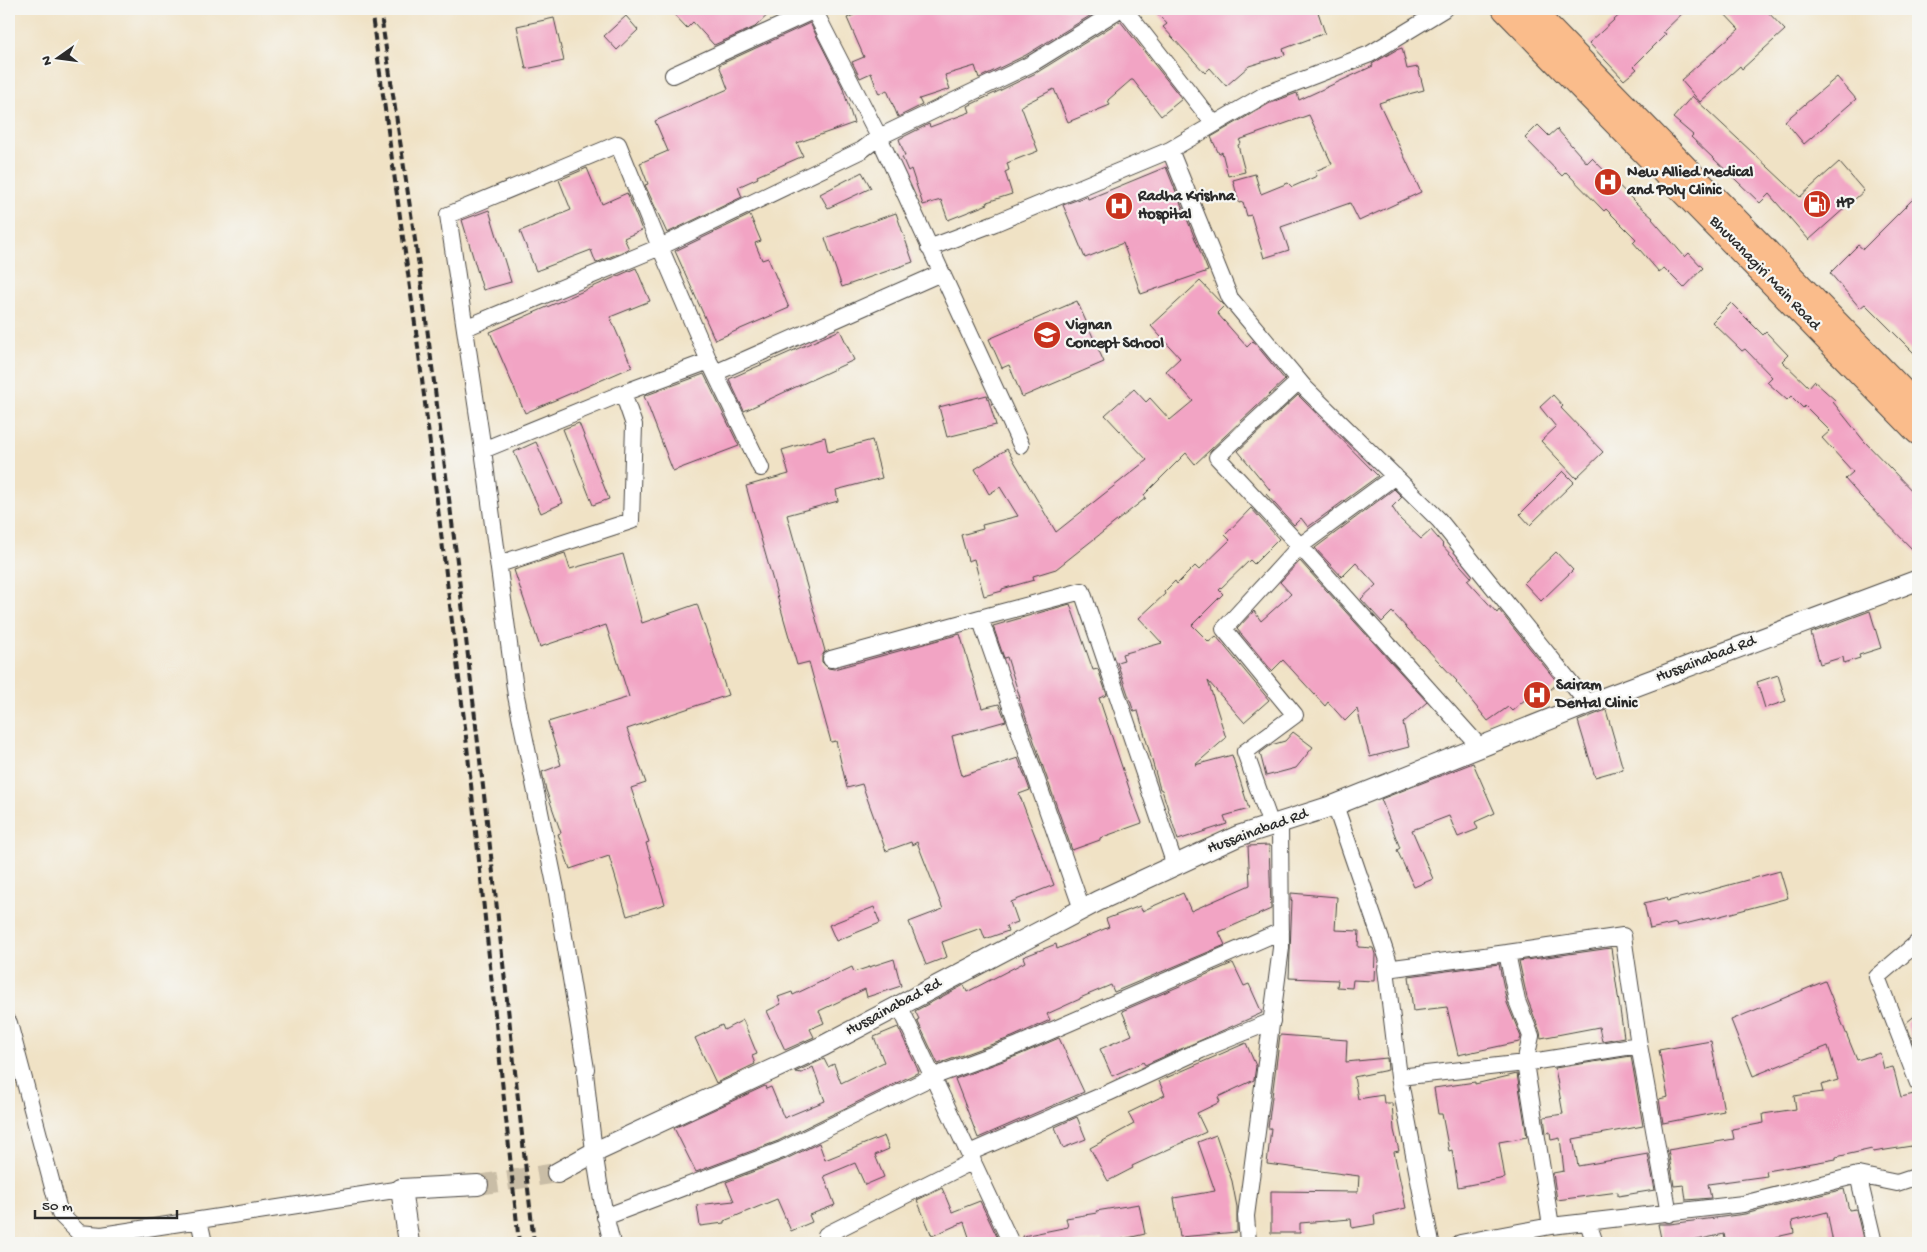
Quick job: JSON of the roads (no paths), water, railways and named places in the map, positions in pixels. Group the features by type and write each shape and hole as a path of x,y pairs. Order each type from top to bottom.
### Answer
{"main road":[{"name":"Bhuvanagiri Main Road","path":"1505,9 1918,432"},
{"name":"Bhuvanagiri Main Road","path":"1530,9 1918,407"}],"street":[{"path":"673,75 814,9 879,137 1021,445"},
{"path":"465,328 660,247 862,150 879,137 1031,64 1122,9 1214,124"},
{"path":"929,248 995,224 1170,150 1266,94 1370,54 1444,9"},
{"path":"612,1243 605,1217 592,1134 586,1069 557,894 516,696 483,450 448,215 618,144 712,367 761,468"},
{"path":"1170,150 1230,298 1299,381 1439,520 1588,704"},
{"path":"483,450 623,393 712,367 941,273"},
{"path":"1299,381 1217,456 1480,747"},
{"path":"499,564 631,522 634,425 623,393"},
{"path":"1248,1243 1246,1216 1281,948 1281,931 1276,824 1245,752 1295,715 1224,629 1300,546 1395,476"},
{"name":"Hussainabad Rd","path":"557,1173 595,1152 823,1046 1082,909 1238,836 1335,805 1588,704 1918,580"},
{"path":"831,659 1082,591 1175,865"},
{"path":"980,618 1082,909"},
{"path":"1335,805 1388,960 1386,969 1399,1077 1431,1243"},
{"path":"605,1217 782,1150 932,1077 1016,1046 1281,931"},
{"path":"1386,969 1623,936 1668,1214"},
{"path":"1918,942 1876,977 1918,1083"},
{"path":"1507,953 1517,1002 1531,1036 1525,1063 1551,1226"},
{"path":"899,1005 1011,1243"},
{"path":"826,1235 970,1157 1201,1050 1272,1021"},
{"path":"9,1023 60,1214 79,1233 102,1235 401,1189 478,1185"},
{"path":"1399,1077 1525,1063 1640,1045"},
{"path":"1858,1176 1874,1243"},
{"path":"1460,1243 1551,1226 1743,1204 1858,1176 1897,1183 1918,1176"},
{"path":"401,1189 409,1243"},
{"path":"198,1220 204,1243"},
{"path":"1588,1223 1595,1243"}],"tunnel":[{"path":"478,1185 557,1173"}],"railway":[{"path":"371,9 416,331 465,727 519,1243"},
{"path":"380,9 420,273 457,561 534,1243"}],"place":[{"name":"New Allied Medical and Poly Clinic","path":"1608,182"},
{"name":"HP","path":"1817,204"},
{"name":"Radha Krishna Hospital","path":"1119,206"},
{"name":"Vignan Concept School","path":"1047,335"},
{"name":"Sairam Dental Clinic","path":"1537,695"}]}
